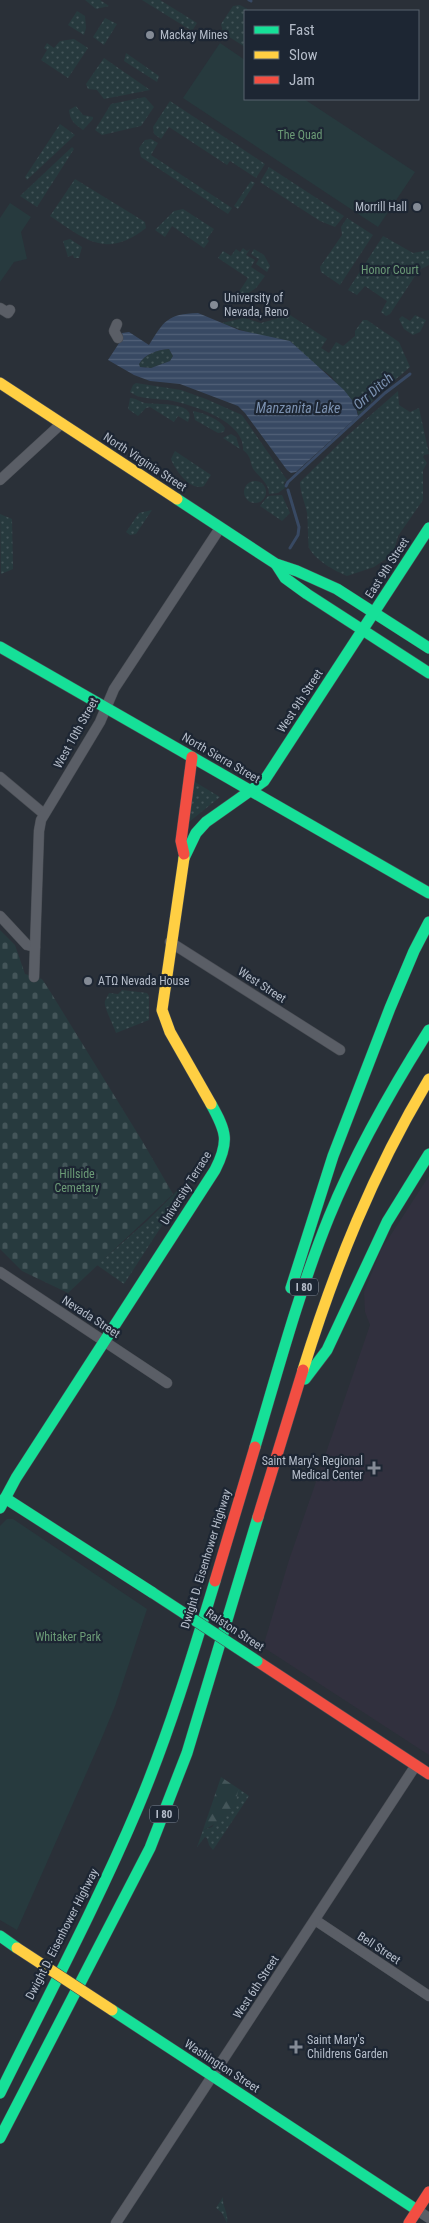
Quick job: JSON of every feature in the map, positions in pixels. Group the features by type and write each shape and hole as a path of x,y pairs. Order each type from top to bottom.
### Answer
{"main road":[{"name":"North Virginia Street","path":"0,383 276,564 303,572 329,584 368,622 429,673"},
{"name":"East 9th Street","path":"368,622 429,528"},
{"name":"North Virginia Street","path":"276,564 285,578 368,622 429,648"},
{"name":"West 9th Street","path":"251,791 267,777 368,622"},
{"name":"North Sierra Street","path":"0,647 429,893"},
{"path":"184,854 181,841 192,758"},
{"name":"University Terrace","path":"2,1500 211,1178 224,1154 226,1144 223,1126 165,1021 162,998 184,854 191,840 203,824 224,807 251,791"},
{"path":"220,1562 250,1424 333,1156 390,1008 414,951 429,922"},
{"name":"Dwight D. Eisenhower Highway","path":"0,2092 134,1819 174,1710 305,1283 332,1209 364,1139 383,1104 429,1030"},
{"name":"I 80","path":"1,2139 150,1848 187,1753 297,1390 338,1269 367,1195 393,1141 429,1079"},
{"path":"297,1390 327,1350 361,1273 387,1222 429,1154"},
{"name":"Ralston Street","path":"2,1500 153,1593 429,1774"},
{"name":"Washington Street","path":"0,1936 417,2210"},
{"path":"409,2223 429,2192"}],"street":[{"path":"116,324 114,331 118,338"},
{"path":"0,480 62,423"},
{"name":"West 10th Street","path":"34,977 39,826 44,814 106,708 114,689 220,528"},
{"path":"0,777 44,814"},
{"path":"0,916 27,945 36,947"},
{"name":"West Street","path":"170,942 340,1050"},
{"name":"Nevada Street","path":"0,1272 167,1384"},
{"name":"West 6th Street","path":"116,2223 416,1765"},
{"name":"Bell Street","path":"314,1920 429,1996"},
{"name":"Washington Street","path":"417,2210 429,2218"}],"shaded area":[{"name":"Saint Mary's Regional Medical Center","path":"429,1176 429,1755 263,1647 289,1560 370,1325 365,1312 364,1292 381,1250"}],"green space":[{"path":"85,0 100,0 109,6 96,9"},
{"path":"142,0 160,0 197,23 192,31"},
{"path":"240,5 249,10 244,10 244,46 223,33 221,24 233,6"},
{"path":"77,11 85,16 86,28 84,35 68,25"},
{"path":"105,18 117,24 104,45 93,37"},
{"path":"74,39 88,48 68,78 41,60 47,50 44,48 47,43 54,48 60,41"},
{"name":"The Quad","path":"220,43 244,59 244,100 306,100 415,172 378,227 183,98"},
{"path":"126,53 159,76 157,82 124,61"},
{"path":"104,58 150,90 104,99 97,90 88,89 86,84"},
{"path":"145,97 154,107 141,126 102,135 95,130 111,104"},
{"path":"170,101 265,164 256,178 230,161 227,165 169,127 161,139 154,134 153,127"},
{"path":"76,106 83,115 93,117 83,130 75,124 70,116 69,110"},
{"path":"60,124 75,135 27,180 25,177"},
{"path":"151,139 158,143 151,155 232,208 228,214 141,157 139,148 145,140"},
{"path":"72,147 74,149 37,207 20,196"},
{"path":"269,167 344,216 335,227 320,221 260,182"},
{"path":"75,179 145,222 146,228 119,243 96,243 86,239 50,216"},
{"path":"251,181 255,183 238,209 234,206"},
{"path":"10,203 31,217 21,232 27,259 14,262 0,282 0,218"},
{"path":"183,209 214,229 207,239 209,241 204,248 172,226 165,237 155,230 174,211"},
{"path":"347,218 373,235 340,285 321,272 320,267 342,235 341,227"},
{"name":"Honor Court","path":"383,236 413,253 429,250 429,265 419,270 390,314 386,316 381,312 387,301 365,286 357,295 348,290"},
{"path":"70,239 82,247 79,258 74,258 73,255 68,257 63,241"},
{"path":"243,248 247,251 250,249 246,255 255,260 251,267 265,276 256,288 241,298 237,295 248,278 218,258 223,251 231,256 236,249 240,252"},
{"path":"254,249 264,255 270,266 267,272 256,264 259,259 251,254"},
{"path":"290,315 327,339 321,348 329,353 336,342 343,346 355,336 355,331 363,320 367,320 399,342 410,367 379,394 358,416 358,412 331,376 313,363 290,341 253,334 222,323 244,318 261,323"},
{"path":"415,315 426,320 420,332 413,335 404,329 399,319 402,316 410,321"},
{"path":"169,349 173,356 170,361 151,368 140,367 139,364 148,355"},
{"path":"136,383 181,390 242,415 287,480 284,483 285,488 278,493 269,494 266,484 254,470 250,458 243,450 242,440 226,422 189,405 137,396 130,392"},
{"path":"398,391 399,405 410,412 419,408 429,454 423,457 427,463 423,470 423,500 398,536 393,554 374,567 347,576 320,561 309,548 307,513 300,482 347,436"},
{"path":"130,398 145,403 182,407 190,415 188,422 178,416 174,422 150,407 146,408 138,416 128,409"},
{"path":"193,411 215,419 225,428 224,432 218,433 195,420"},
{"path":"231,434 236,437 240,449 223,438"},
{"path":"175,451 211,475 204,486 194,486 184,479 171,459"},
{"path":"255,481 263,484 266,492 263,500 255,503 247,500 244,492 247,484"},
{"path":"282,495 290,513 282,521 260,506 268,496"},
{"path":"152,510 136,534 130,535 126,532 139,513"},
{"path":"0,514 12,519 13,569 1,574"},
{"path":"195,782 220,797 189,822"},
{"name":"Hillside Cemetary","path":"0,930 15,945 25,974 42,979 48,988 173,1194 68,1293 22,1271 0,1249"},
{"path":"122,990 147,993 149,996 149,1020 116,1033 105,1001 109,993 118,994"},
{"path":"198,1170 124,1284 97,1265 147,1221"},
{"name":"Whitaker Park","path":"7,1519 13,1519 147,1609 115,1706 17,1930 0,1920 0,1526"},
{"path":"221,1777 239,1789 236,1801 227,1815 203,1830"},
{"path":"239,1789 249,1796 213,1850 205,1837 197,1847 203,1830 212,1827"},
{"path":"223,2197 227,2223 222,2213 216,2208"}],"water":[{"name":"Manzanita Lake","path":"198,313 239,330 290,341 344,390 355,404 358,416 296,472 291,473 238,406 180,384 150,381 134,375 108,360 123,337 122,333 129,332 149,345 168,320 179,315","holes":["169,349 173,356 170,361 151,368 140,367 139,364 148,355 160,350"]}],"waterway":[{"name":"Orr Ditch","path":"286,486 288,482 385,393 410,374"},
{"name":"Orr Ditch","path":"288,490 299,527 298,535 290,548"}],"traffic: fast":[{"path":"177,499 276,564 337,589 429,648"},
{"path":"184,858 196,833 206,822 264,781 429,528"},
{"path":"276,564 285,578 307,594 429,673"},
{"path":"0,647 429,893"},
{"path":"291,1288 333,1156 390,1008 414,951 429,922"},
{"path":"255,1447 298,1302 339,1192 375,1121 429,1030"},
{"path":"0,1508 16,1478 215,1170 223,1151 224,1136 223,1129 211,1104"},
{"path":"305,1379 327,1350 387,1222 429,1154"},
{"path":"5,1498 153,1593"},
{"path":"0,2138 150,1848 187,1753 258,1517"},
{"path":"0,2093 89,1915 138,1807 170,1723 215,1581"},
{"path":"153,1593 257,1661"},
{"path":"0,1936 17,1948"},
{"path":"112,2010 417,2210"}],"traffic: slow":[{"path":"0,383 177,499"},
{"path":"184,858 162,1010 170,1032 211,1104"},
{"path":"303,1370 328,1294 357,1221 390,1149 429,1079"},
{"path":"17,1948 112,2010"}],"traffic: jam":[{"path":"184,854 181,841 192,757"},
{"path":"258,1517 303,1370"},
{"path":"215,1581 255,1447"},
{"path":"257,1661 429,1774"},
{"path":"409,2223 429,2192"}],"place":[{"name":"Mackay Mines","path":"150,35"},
{"name":"Morrill Hall","path":"417,207"},
{"name":"University of Nevada, Reno","path":"214,305"},
{"name":"ΑΤΩ Nevada House","path":"88,981"},
{"name":"Saint Mary's Regional Medical Center","path":"374,1468"},
{"name":"Saint Mary's Childrens Garden","path":"296,2047"}]}
